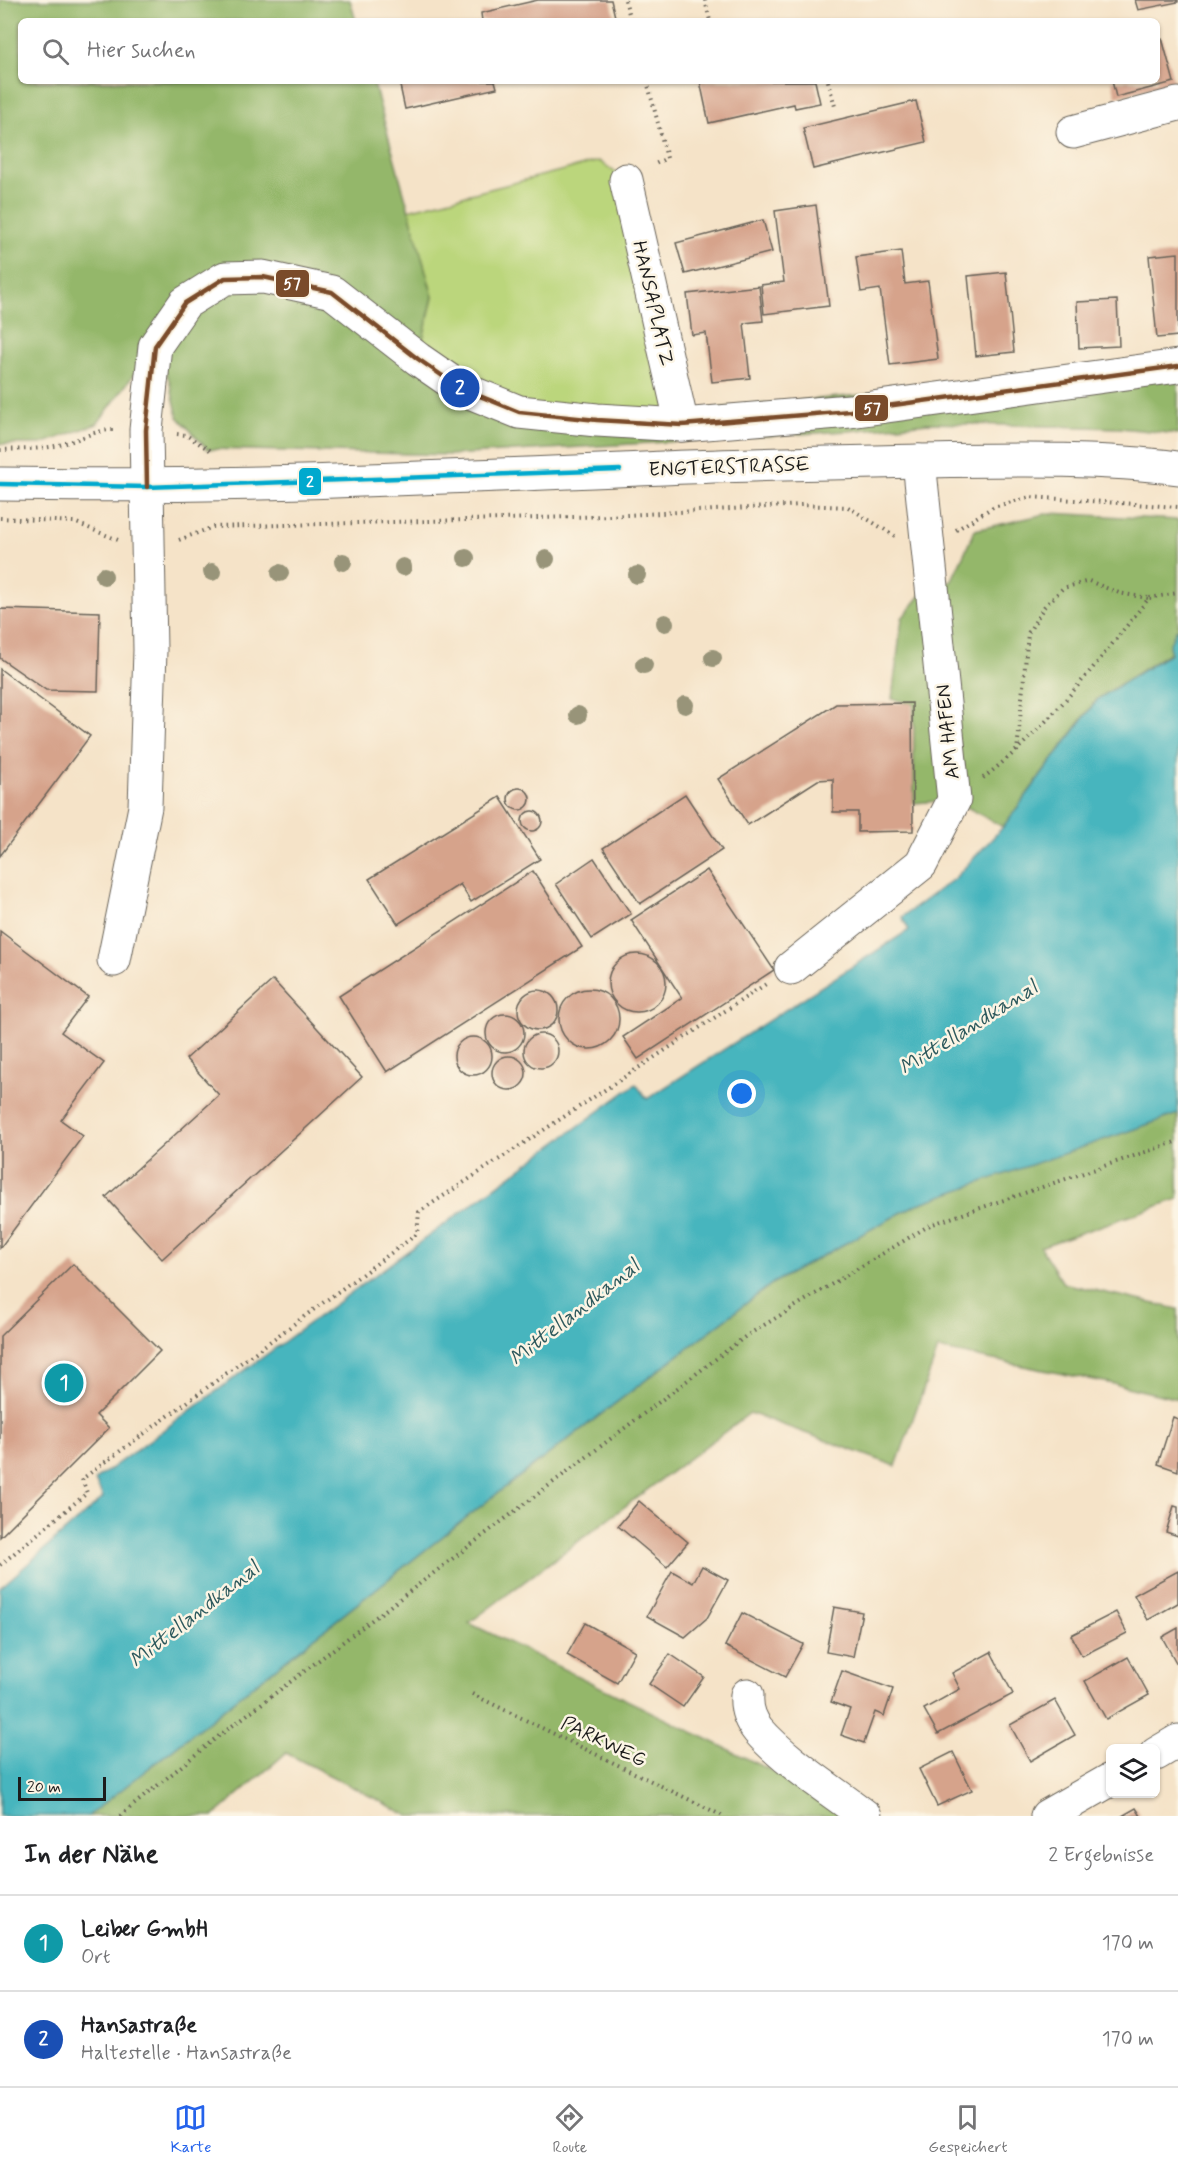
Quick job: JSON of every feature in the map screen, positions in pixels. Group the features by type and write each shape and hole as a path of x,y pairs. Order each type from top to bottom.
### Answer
{"street":[{"path":"1073,132 1178,104"},
{"name":"HANSAPLATZ","path":"626,180 682,425"},
{"path":"114,960 145,807 150,650 146,430 155,345 185,303 225,278 263,277 332,292 418,359 460,388 519,411 682,425 850,411 1178,366"},
{"name":"ENGTERSTRASSE","path":"0,484 147,487 367,481 801,462 980,459 1112,462 1178,468"},
{"name":"AM HAFEN","path":"791,968 921,864 954,800 919,461"},
{"path":"747,1695 746,1707 757,1728 781,1751 865,1816"},
{"path":"1160,1751 1178,1741"},
{"path":"1047,1816 1106,1782"}],"path":[{"path":"625,0 630,18"},
{"path":"705,0 709,18"},
{"path":"626,180 667,158 648,84"},
{"path":"829,84 836,110"},
{"path":"0,450 34,449 66,443 102,429 146,430"},
{"path":"0,518 74,522 111,540 148,543 183,540 213,527 586,517 802,505 848,507 901,540 927,541 949,534 993,507 1030,497 1178,507"},
{"path":"1017,752 1028,633 1044,607 1063,588 1089,581 1119,593 1149,598 1178,593"},
{"path":"954,800 1017,752 1102,656 1149,598"},
{"path":"0,1565 87,1493 82,1479 417,1234 419,1212 791,968"},
{"path":"120,1816 211,1742 746,1336 930,1225 1178,1141"},
{"name":"PARKWEG","path":"472,1694 723,1816"}],"green space":[{"path":"0,0 350,0 355,18 18,18 18,84 374,84 433,297 418,359 467,391 597,420 1178,365 1178,434 1120,428 928,423 848,431 451,455 207,449 178,417 169,380 155,346 97,424 41,444 0,444"},
{"path":"599,161 626,180 682,425 519,412 418,359 433,297 408,210"},
{"path":"1050,513 1178,520 1178,630 1176,630 1172,651 1097,699 1003,827 954,800 914,803 914,704 892,699 902,618 933,581 951,582 975,530"},
{"path":"1178,1114 1178,1199 1040,1247 1063,1283 1178,1309 1178,1399 938,1349 896,1466 750,1413 469,1623 865,1816 409,1816 286,1753 214,1816 88,1816 486,1502 773,1283 915,1205"}],"water":[{"name":"Mittellandkanal","path":"1178,630 1178,1114 915,1205 773,1283 486,1502 88,1816 0,1816 0,1588 103,1498 95,1480 636,1084 647,1099 909,930 902,917 955,878 1003,827 1098,699 1171,653 1169,646"}],"building":[{"path":"538,0 611,0 615,18 482,18 481,13"},
{"path":"1135,0 1178,0 1178,2 1138,10"},
{"path":"1160,38 1162,38 1174,82 1116,97 1113,84 1160,84"},
{"path":"400,84 496,84 497,88 405,109"},
{"path":"701,84 816,84 820,103 795,108 794,104 709,123"},
{"path":"916,101 926,142 813,169 803,128"},
{"path":"816,205 829,306 764,314 761,285 784,282 775,211"},
{"path":"763,220 772,252 685,274 676,243"},
{"path":"901,251 905,284 928,281 938,359 890,365 880,289 861,292 856,257"},
{"path":"1178,253 1178,336 1157,338 1149,256"},
{"path":"1006,272 1014,352 976,356 968,276"},
{"path":"759,286 763,321 744,323 750,378 712,382 706,333 692,335 687,294"},
{"path":"1117,300 1119,346 1079,348 1077,302"},
{"path":"0,609 100,612 98,691 46,690 0,658"},
{"path":"0,669 90,736 0,856"},
{"path":"912,703 913,831 858,832 858,812 833,812 833,779 818,780 748,825 718,779 836,704"},
{"path":"519,788 527,791 530,799 527,807 519,810 511,807 508,799 511,791"},
{"path":"685,794 722,850 640,904 603,848"},
{"path":"500,797 540,859 471,902 460,884 398,924 369,879"},
{"path":"532,811 539,814 542,821 539,828 532,831 525,828 522,821 525,814"},
{"path":"594,858 631,914 592,939 556,884"},
{"path":"707,870 774,970 638,1059 623,1037 682,998 631,920"},
{"path":"533,871 582,947 387,1072 339,996"},
{"path":"0,931 88,997 61,1032 104,1063 61,1120 83,1136 0,1248"},
{"path":"637,954 648,956 661,967 666,983 664,994 653,1007 637,1012 626,1010 613,999 608,983 610,972 621,959"},
{"path":"273,980 362,1077 162,1259 106,1197 219,1095 186,1059"},
{"path":"589,989 610,998 619,1019 610,1040 589,1049 568,1040 559,1019 568,998"},
{"path":"538,990 552,996 558,1010 552,1024 538,1030 524,1024 518,1010 524,996"},
{"path":"505,1014 519,1019 524,1033 519,1047 505,1052 491,1047 486,1033 491,1019"},
{"path":"541,1034 553,1039 558,1051 553,1063 541,1068 529,1063 524,1051 529,1039"},
{"path":"473,1037 486,1043 492,1056 486,1069 473,1075 460,1069 454,1056 460,1043"},
{"path":"509,1056 521,1061 526,1073 521,1085 509,1090 497,1085 492,1073 497,1061"},
{"path":"73,1264 160,1351 96,1415 109,1428 0,1537 0,1336"},
{"path":"1173,1417 1178,1419 1178,1471 1158,1464"},
{"path":"639,1501 688,1542 667,1567 618,1526"},
{"path":"1174,1506 1178,1507 1178,1536 1166,1532"},
{"path":"702,1566 728,1580 707,1618 685,1637 647,1616 672,1571 693,1583"},
{"path":"1178,1571 1178,1603 1148,1620 1134,1595"},
{"path":"834,1607 862,1612 853,1657 826,1652"},
{"path":"1116,1612 1127,1633 1082,1656 1071,1635"},
{"path":"742,1613 803,1644 785,1677 725,1646"},
{"path":"585,1623 635,1651 617,1683 567,1655"},
{"path":"1178,1628 1178,1666 1162,1637"},
{"path":"991,1652 1013,1694 938,1734 924,1709 960,1689 952,1673"},
{"path":"670,1654 704,1677 683,1707 649,1684"},
{"path":"1128,1657 1149,1695 1106,1719 1085,1681"},
{"path":"842,1671 893,1689 884,1716 875,1712 864,1743 841,1735 850,1709 831,1702"},
{"path":"1055,1700 1075,1735 1030,1761 1010,1725"},
{"path":"953,1752 972,1790 937,1806 919,1769"},
{"path":"1136,1808 1141,1816 1122,1816"}],"transit line":[{"name":"57","path":"147,487 146,430 155,346 185,303 225,278 263,277 332,292 418,359 460,388 519,412 597,420 682,425 850,411 1178,366"},
{"name":"2","path":"0,484 147,487 620,470"}],"place":[{"name":"Hansastraße","path":"460,388"},
{"name":"Leiber GmbH","path":"64,1383"}]}
